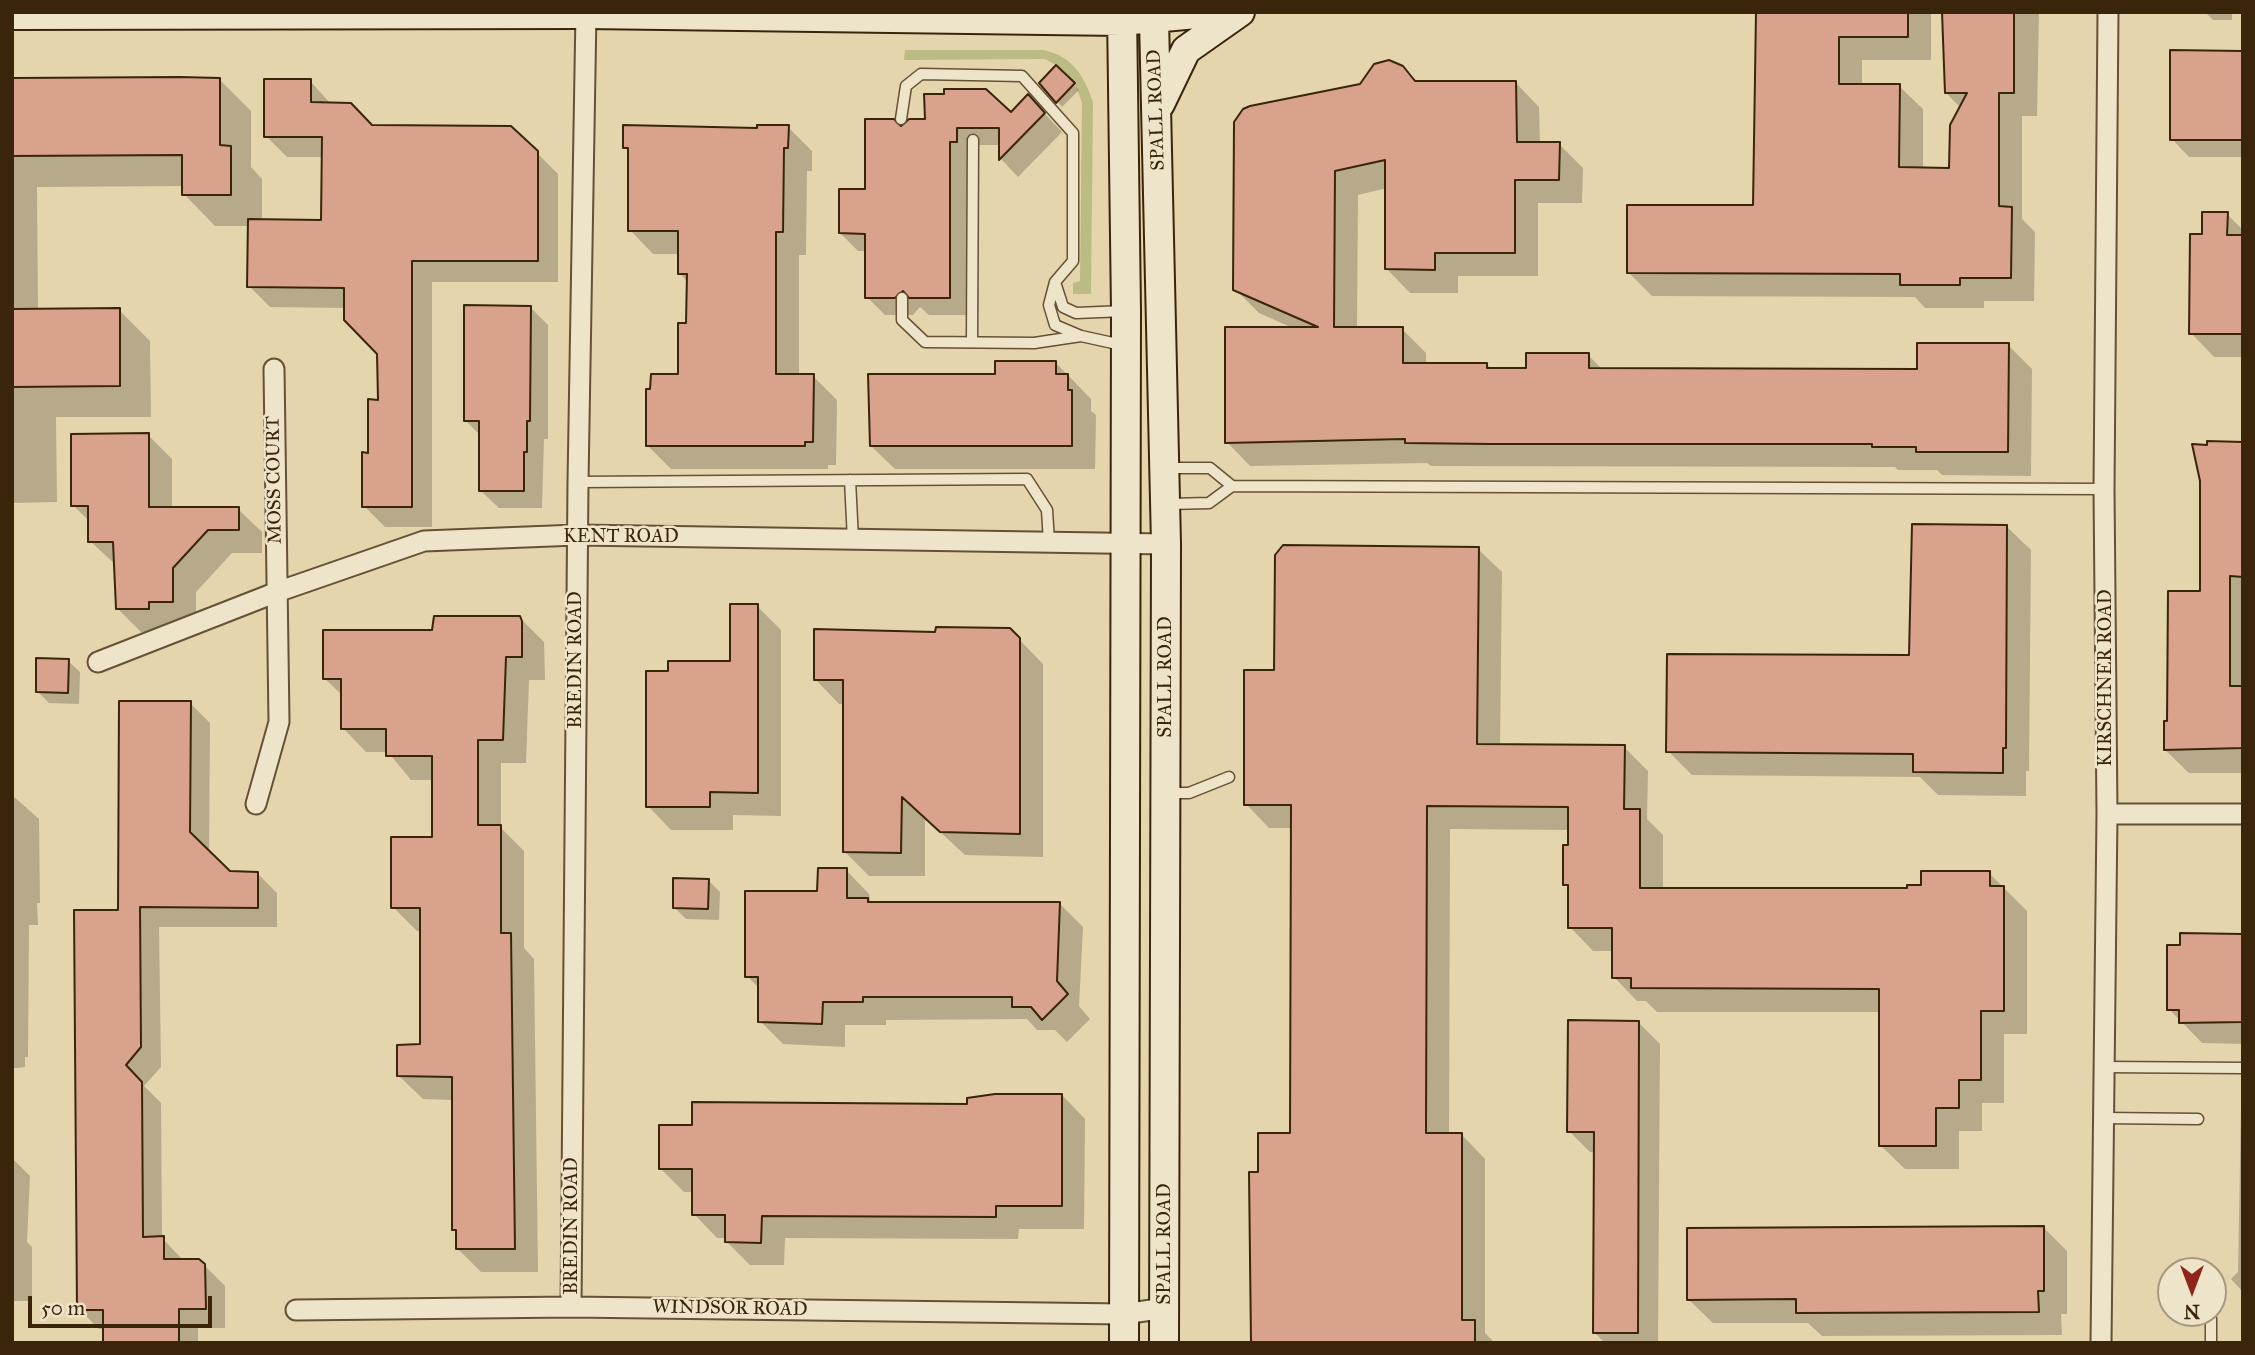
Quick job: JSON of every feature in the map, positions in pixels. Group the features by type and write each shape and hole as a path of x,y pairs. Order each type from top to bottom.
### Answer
{"main road":[{"path":"12,15 586,13 1153,16 1217,12"},
{"path":"1158,110 1185,50 1240,12"},
{"name":"SPALL ROAD","path":"1121,16 1126,311 1124,1343"},
{"name":"SPALL ROAD","path":"1153,16 1158,110 1166,544 1164,1343"}],"street":[{"name":"KIRSCHNER ROAD","path":"2101,1343 2107,814 2104,489 2108,12"},
{"name":"BREDIN ROAD","path":"571,1307 578,482 586,13"},
{"name":"MOSS COURT","path":"256,804 279,722 274,369"},
{"name":"KENT ROAD","path":"98,663 277,592 424,541 578,536 1166,544"},
{"path":"2107,814 2243,814"},
{"name":"WINDSOR ROAD","path":"296,1310 571,1307 1124,1314 1165,1308"}],"lane":[{"path":"901,119 906,86 921,74 1012,74 1022,76 1031,84 1073,133 1073,261 1055,282 1049,305 1055,325 1081,336 1126,346"},
{"path":"972,342 973,140"},
{"path":"1055,282 1063,307 1076,313 1126,311"},
{"path":"902,298 902,320 925,342 1034,343 1081,336"},
{"path":"1165,468 1210,468 1232,486"},
{"path":"578,482 1027,479 1047,510 1049,542"},
{"path":"850,480 853,540"},
{"path":"1165,504 1209,503 1232,486 2104,489"},
{"path":"1167,793 1189,793 1229,777"},
{"path":"2104,1067 2243,1068"},
{"path":"2103,1118 2198,1119"}],"shaded area":[{"path":"905,50 1043,50 1062,57 1076,68 1093,102 1091,294 1073,294 1073,283 1080,281 1082,103 1069,76 1045,59 904,60"}],"building":[{"path":"1756,12 1908,12 1908,37 1839,37 1839,84 1900,84 1899,167 1949,168 1950,125 1967,93 1945,93 1942,12 2014,12 2014,93 1999,93 1999,206 2012,207 2011,278 1960,278 1960,285 1900,285 1900,274 1627,273 1627,205 1753,205"},
{"path":"2170,50 2243,51 2243,140 2170,140"},
{"path":"1389,60 1403,66 1415,81 1516,81 1517,142 1560,142 1559,180 1515,180 1515,253 1435,253 1435,270 1385,269 1385,160 1335,171 1334,327 1403,327 1403,363 1487,363 1487,368 1526,368 1526,353 1589,353 1589,368 1917,369 1917,343 2009,343 2008,452 1916,452 1916,447 1872,447 1872,444 1490,444 1405,443 1405,439 1225,443 1225,327 1318,327 1233,290 1234,122 1243,109 1250,106 1360,84 1374,64"},
{"path":"1056,65 1075,83 1056,103 1039,83"},
{"path":"12,78 220,78 220,145 231,146 231,195 182,195 182,155 12,156"},
{"path":"264,79 311,79 311,102 351,103 372,125 511,126 538,151 538,261 412,261 412,507 362,507 362,452 368,453 368,399 378,400 377,354 344,320 344,288 247,287 248,219 321,220 322,137 264,137"},
{"path":"944,89 986,89 1011,112 1028,94 1045,113 999,160 999,128 957,128 957,142 950,142 950,298 909,298 903,291 895,298 865,298 865,234 839,233 839,189 865,189 865,119 894,119 901,126 909,119 925,119 924,94 944,94"},
{"path":"623,125 757,128 757,125 789,125 788,148 784,148 783,232 776,232 776,374 814,374 813,442 805,442 805,446 646,446 646,389 650,389 651,374 678,374 678,323 686,323 687,274 678,274 678,231 628,231 628,148 623,148"},
{"path":"2202,212 2228,212 2227,235 2243,235 2243,334 2189,334 2190,234 2202,234"},
{"path":"464,305 531,306 530,421 527,421 527,452 524,452 524,491 479,491 479,421 464,421"},
{"path":"120,308 120,386 12,387 12,309"},
{"path":"995,361 1056,361 1056,374 1068,374 1068,390 1072,390 1072,446 870,446 868,374 995,374"},
{"path":"149,433 149,507 239,507 239,530 208,530 173,568 173,602 149,602 149,609 116,609 113,542 88,542 88,506 71,506 71,434"},
{"path":"2207,441 2243,442 2243,577 2230,576 2230,686 2243,686 2243,748 2164,750 2164,721 2167,721 2168,591 2200,591 2200,481 2192,444 2207,445"},
{"path":"1912,524 2007,525 2006,748 2003,748 2003,773 1913,772 1913,754 1666,752 1667,654 1909,655"},
{"path":"1283,545 1479,547 1477,744 1625,745 1624,809 1640,809 1640,888 1907,888 1907,885 1921,885 1921,871 1990,871 1990,886 2004,886 2004,1011 1981,1011 1981,1080 1959,1080 1959,1108 1936,1108 1936,1146 1879,1146 1879,989 1631,988 1631,978 1612,978 1612,928 1568,928 1568,885 1563,885 1563,845 1568,845 1568,807 1427,806 1426,1133 1462,1133 1462,1320 1475,1320 1475,1343 1251,1343 1249,1172 1258,1172 1258,1133 1290,1133 1291,805 1244,805 1244,670 1274,670 1275,555"},
{"path":"730,604 758,604 758,793 710,792 710,807 646,807 646,671 668,671 668,661 730,661"},
{"path":"434,616 520,616 522,621 522,657 506,657 503,740 478,740 478,825 501,825 501,933 511,933 515,1249 456,1249 456,1230 452,1230 452,1077 397,1076 397,1045 420,1044 420,908 391,908 391,837 432,837 432,756 386,756 386,729 341,729 341,679 323,679 323,630 432,630"},
{"path":"936,627 1010,628 1020,638 1020,834 940,832 902,797 901,853 843,852 843,680 814,680 814,629 935,632"},
{"path":"36,658 69,659 68,693 36,692"},
{"path":"119,701 191,701 190,832 230,871 258,872 258,908 140,907 141,1047 126,1065 142,1082 143,1237 164,1236 164,1259 199,1259 205,1264 206,1309 179,1309 179,1343 103,1343 103,1310 77,1310 74,910 118,910"},
{"path":"818,868 847,868 847,898 868,898 868,902 1060,902 1057,981 1068,994 1042,1020 1031,1007 1012,1007 1012,997 863,997 863,1002 823,1002 822,1024 758,1022 758,977 745,977 745,891 817,891"},
{"path":"673,878 709,879 708,909 673,908"},
{"path":"2180,933 2243,934 2243,1022 2179,1023 2179,1010 2167,1010 2167,945 2180,945"},
{"path":"1568,1020 1639,1021 1638,1333 1593,1333 1594,1132 1567,1132"},
{"path":"995,1094 1062,1094 1062,1206 996,1206 996,1217 762,1216 761,1243 725,1242 725,1215 692,1215 692,1169 659,1169 659,1125 692,1125 692,1102 967,1104 967,1098"},
{"path":"2044,1226 2044,1291 2038,1291 2039,1312 1796,1313 1796,1299 1687,1300 1687,1228"}]}
